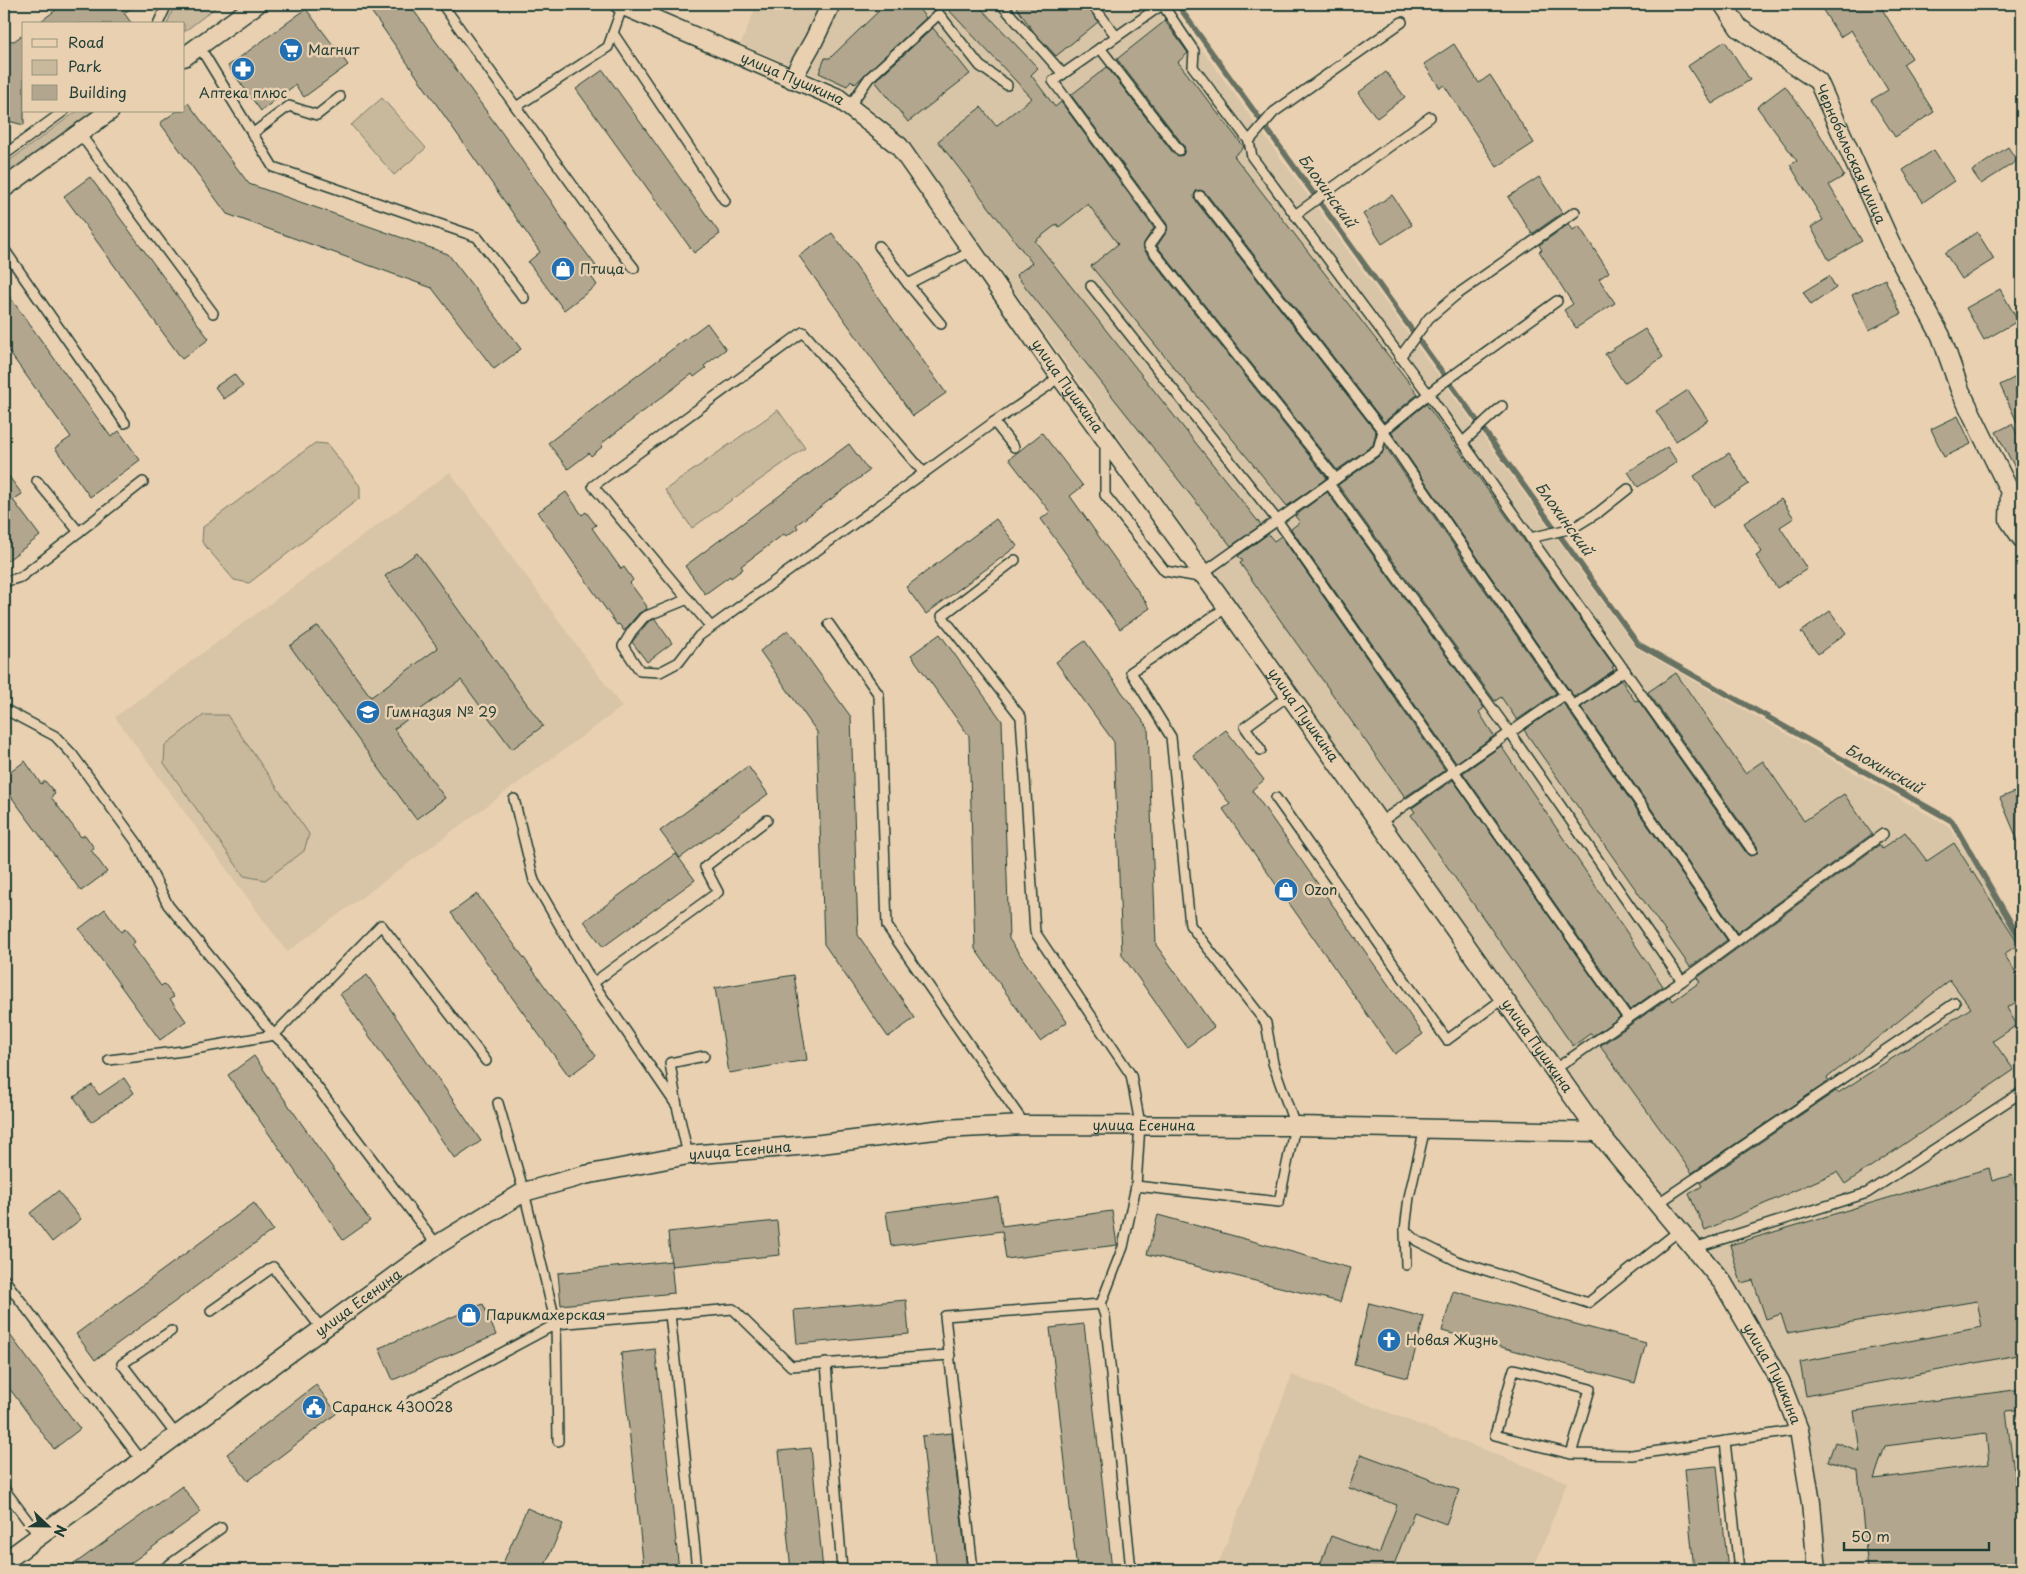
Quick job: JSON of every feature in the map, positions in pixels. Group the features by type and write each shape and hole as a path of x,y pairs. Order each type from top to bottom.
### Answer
{"street":[{"path":"185,56 257,4"},
{"path":"792,79 814,40 831,4"},
{"name":"Чернобыльская улица","path":"1723,4 1739,28 1818,81 1892,246 1941,336 1960,390 2010,492 2009,520 2022,539"},
{"name":"улица Пушкина","path":"620,5 838,98 899,146 1059,375 1227,606 1598,1132 1723,1283 1780,1381 1799,1430 1811,1503 1818,1570"},
{"path":"4,188 109,112"},
{"name":"улица Есенина","path":"4,1562 437,1245 524,1192 585,1175 688,1155 821,1144 942,1129 1025,1125 1140,1124 1598,1132"}],"lane":[{"path":"159,22 167,4"},
{"path":"442,4 634,268"},
{"path":"1001,4 1063,74"},
{"path":"1092,4 1116,36"},
{"path":"1682,981 1332,481 1149,246 1162,228 1053,81 1162,4 1194,51 1193,67 1249,142 1252,157 1463,442 1752,850"},
{"path":"516,107 608,48 620,5"},
{"path":"849,107 869,78 939,14 980,66 1006,85"},
{"path":"1249,142 1274,112 1402,22"},
{"path":"613,33 725,201"},
{"path":"199,46 273,167 477,237 524,298"},
{"path":"1100,48 1179,150"},
{"path":"252,134 289,106 317,115 340,97"},
{"path":"4,155 63,112"},
{"path":"1295,215 1430,117"},
{"path":"80,134 212,313"},
{"path":"1200,196 1383,431 1574,705 1735,941"},
{"path":"1400,357 1429,318 1455,296 1575,212"},
{"path":"878,246 941,324"},
{"path":"4,249 125,423"},
{"path":"908,284 972,251"},
{"path":"1091,286 1277,520 1628,1018"},
{"path":"1105,438 1105,495 1165,572 1205,576 1277,520 1378,449 1383,431 1437,388 1557,301"},
{"path":"711,627 594,486 803,332 924,473"},
{"path":"688,599 644,617 632,632 623,646 640,671 660,672 679,662 699,636 994,422 1048,386 1059,375"},
{"path":"1463,442 1502,406"},
{"path":"994,422 1014,447"},
{"path":"37,482 79,532"},
{"path":"4,582 22,577 143,482"},
{"path":"1530,538 1573,528 1600,512 1628,489"},
{"path":"1015,560 942,616 1021,717 1035,932 1131,1074 1140,1124 1136,1186 1123,1247 1101,1304 1104,1316 1131,1570"},
{"path":"1136,1186 1279,1202 1295,1126 1273,1063 1266,1023 1190,925 1170,737 1130,672 1227,606"},
{"path":"830,624 879,694 887,926 1025,1125"},
{"path":"1574,705 1625,670"},
{"path":"1379,823 1566,694"},
{"path":"1261,750 1245,726 1290,695"},
{"path":"4,709 55,736 72,754 137,843 168,905 274,1035 286,1046 437,1245"},
{"path":"1276,798 1448,1040 1504,998"},
{"path":"514,799 534,881 593,983 677,1106"},
{"path":"593,983 718,892 705,867 767,820"},
{"path":"1554,1070 1682,981 1883,834"},
{"path":"109,1060 183,1051 274,1035 381,925 486,1062"},
{"path":"1658,1204 1955,1003"},
{"path":"688,1155 670,1062 704,1056"},
{"path":"1694,1248 1867,1193 2022,1092"},
{"path":"498,1103 524,1192 556,1324 558,1440"},
{"path":"1406,1265 1405,1230 1409,1197 1425,1128"},
{"path":"1405,1230 1417,1241 1457,1261 1588,1303 1680,1230"},
{"path":"211,1311 273,1267 322,1329"},
{"path":"4,1279 142,1461"},
{"path":"973,1570 945,1316 1101,1304"},
{"path":"412,1401 556,1324 670,1314 733,1309 791,1366 950,1355"},
{"path":"670,1314 697,1570"},
{"path":"171,1332 122,1364 177,1436"},
{"path":"826,1363 842,1570"},
{"path":"1572,1454 1590,1389 1514,1370 1495,1435 1572,1454 1632,1455 1799,1430"},
{"path":"1725,1441 1739,1570"},
{"path":"4,1489 39,1536"},
{"path":"162,1570 221,1528"}],"shaded area":[{"path":"757,4 1169,4 1636,648 1948,826 2022,936 2022,1570 1827,1570 1819,1496 1785,1373 1602,1124 1215,572 904,136 845,88 741,44"},
{"name":"Гимназия № 29","path":"450,472 622,707 287,952 115,717"},
{"path":"1292,1375 1567,1482 1533,1570 1216,1570"}],"green space":[{"path":"175,4 220,4 185,31 185,22 168,22"},
{"path":"382,98 426,148 394,175 351,125"},
{"path":"76,112 102,112 84,127 72,128 11,172 8,167 9,161"},
{"path":"778,410 805,448 692,528 665,490"},
{"path":"315,443 327,444 360,486 360,498 249,583 234,580 202,542 203,527"},
{"path":"204,715 227,715 309,834 304,851 265,880 244,876 164,763 165,745"}],"building":[{"path":"64,4 137,4 124,13 131,22 40,22"},
{"path":"366,4 409,4 596,266 588,272 597,285 564,310 528,262 540,252"},
{"path":"886,4 915,4 926,18 855,84 851,80 847,86 819,73 825,58 830,58"},
{"path":"943,4 977,4 1038,68 1031,75 1055,107 1061,102 1154,228 1144,243 1144,250 1327,478 1287,506 1091,266 1118,244 1088,204 1059,227 1057,224 1035,241 1261,525 1231,546 1016,275 1032,263 938,141 981,107 996,126 1032,98"},
{"path":"1014,4 1086,4 1098,22 1056,56 1034,32"},
{"path":"1819,4 1879,4 1912,58 1903,64 1934,112 1895,137 1871,100 1888,90 1851,30 1840,37"},
{"path":"306,9 348,65 304,97 295,85 261,111 228,66"},
{"path":"1165,21 1188,53 1178,62 1244,147 1234,156 1418,394 1384,422 1205,192 1196,191 1195,200 1376,432 1373,445 1337,470 1157,246 1167,231 1167,224 1071,95 1107,67 1174,154 1183,155 1184,146 1117,59"},
{"path":"933,28 970,74 908,122 875,81"},
{"path":"22,35 22,112 24,112 24,125 4,120 4,40 14,41"},
{"path":"1725,41 1750,80 1712,104 1688,66"},
{"path":"1454,44 1479,83 1490,75 1534,143 1497,167 1444,85 1440,88 1424,64"},
{"path":"603,70 720,234 694,253 576,89"},
{"path":"1386,72 1405,97 1377,118 1358,93"},
{"path":"1785,86 1818,131 1844,176 1829,185 1862,241 1829,260 1811,227 1823,220 1790,165 1797,161 1757,107"},
{"path":"188,103 249,184 448,254 521,349 494,369 432,288 227,214 160,123 176,112 185,112 185,105"},
{"path":"2008,147 2017,161 1981,184 1972,171"},
{"path":"1934,150 1954,181 1923,202 1903,170"},
{"path":"90,177 209,339 182,359 64,196"},
{"path":"1539,177 1562,213 1532,234 1508,197"},
{"path":"1392,195 1412,225 1382,244 1363,214"},
{"path":"1569,224 1573,230 1579,226 1609,272 1599,279 1615,303 1576,328 1564,310 1573,304 1539,251 1542,250 1539,245"},
{"path":"1977,232 1994,259 1962,279 1945,253"},
{"path":"832,233 946,393 913,416 799,256"},
{"path":"1829,276 1836,288 1811,305 1803,292"},
{"path":"1885,279 1901,314 1869,330 1852,295"},
{"path":"4,289 111,437 119,431 140,460 90,497 55,448 71,437 4,345"},
{"path":"2000,289 2018,321 1984,340 1966,308"},
{"path":"707,323 726,349 704,366 706,368 694,377 692,374 601,444 602,447 591,456 589,453 568,469 548,443"},
{"path":"1645,329 1663,357 1624,383 1605,354"},
{"path":"234,374 243,386 224,399 215,387"},
{"path":"2022,374 2022,433 2000,385"},
{"path":"1688,390 1708,420 1676,441 1656,411"},
{"path":"1426,404 1614,666 1612,667 1614,670 1574,697 1391,432"},
{"path":"1958,416 1971,444 1944,457 1931,429"},
{"path":"2012,424 2022,443 2022,481 1996,432"},
{"path":"1042,433 1083,486 1070,496 1150,608 1120,629 1041,519 1050,512 1009,459"},
{"path":"849,444 869,471 796,525 798,528 786,536 784,534 741,566 743,569 705,594 685,566"},
{"path":"1385,446 1556,693 1517,720 1501,697 1495,701 1338,485 1382,454"},
{"path":"1667,447 1677,462 1638,487 1628,472"},
{"path":"1729,453 1749,484 1714,507 1694,476"},
{"path":"4,470 22,494 13,500 40,536 4,563"},
{"path":"566,492 582,515 586,512 596,525 592,528 621,569 624,567 633,580 630,583 646,605 647,609 639,613 624,631 619,624 617,625 538,512"},
{"path":"1327,492 1484,708 1479,712 1494,736 1456,763 1291,529 1300,522 1295,516"},
{"path":"1781,499 1794,518 1780,527 1807,569 1777,588 1756,556 1762,552 1744,523"},
{"path":"996,519 1017,546 926,614 906,587"},
{"path":"1268,534 1274,541 1281,536 1445,770 1405,797 1240,563 1243,561 1238,556"},
{"path":"417,553 543,726 512,749 461,680 394,729 445,798 416,819 290,646 318,626 371,697 438,648 385,576"},
{"path":"1830,611 1846,633 1818,654 1801,632"},
{"path":"655,619 672,643 647,662 632,642 648,622"},
{"path":"788,630 851,717 858,935 915,1018 888,1037 824,944 817,732 760,651"},
{"path":"940,634 1002,721 1009,939 1067,1022 1040,1041 975,949 969,736 911,655"},
{"path":"1085,641 1148,728 1156,945 1214,1027 1187,1047 1122,955 1114,742 1056,662"},
{"path":"1676,673 1745,773 1763,761 1804,821 1844,794 1872,834 1737,933 1581,707 1621,680 1635,701 1638,700 1747,854 1750,856 1755,855 1758,852 1757,846 1648,692"},
{"path":"1563,703 1727,940 1690,967 1524,730"},
{"path":"1226,730 1264,780 1252,790 1423,1034 1395,1054 1223,809 1230,804 1193,755"},
{"path":"1501,746 1663,986 1630,1010 1463,773"},
{"path":"25,761 41,784 45,781 51,788 55,794 51,797 81,837 85,835 94,848 91,850 107,872 81,891 4,787 4,777"},
{"path":"748,766 768,794 680,858 660,831"},
{"path":"1453,780 1620,1017 1593,1036 1591,1033 1573,1046 1411,815 1415,812 1412,808"},
{"path":"2022,789 2022,850 2000,798"},
{"path":"1905,832 1927,861 1954,843 2019,944 2004,954 2022,982 2022,998 2007,1008 2017,1025 1993,1041 2014,1070 1845,1184 1837,1172 1705,1230 1689,1194 1702,1186 1700,1183 1836,1091 1838,1093 1971,1008 1950,980 1827,1078 1829,1081 1692,1173 1600,1046 1670,997 1673,1001 1700,982 1697,978 1879,845 1882,849"},
{"path":"676,854 695,880 603,947 584,921"},
{"path":"477,894 596,1056 569,1076 451,913"},
{"path":"105,909 121,932 125,929 131,936 135,942 131,945 161,986 164,984 174,997 170,999 186,1021 160,1040 79,929"},
{"path":"367,975 481,1141 455,1159 340,994"},
{"path":"794,975 807,1060 729,1073 715,988"},
{"path":"254,1056 370,1221 343,1240 228,1075"},
{"path":"124,1078 134,1093 91,1122 74,1097 92,1085 99,1095"},
{"path":"1989,1168 1992,1181 2012,1175 2022,1207 2022,1354 1806,1396 1800,1362 1982,1327 1977,1301 1787,1333 1781,1314 1766,1319 1753,1280 1741,1283 1730,1245"},
{"path":"58,1191 81,1219 52,1242 30,1213"},
{"path":"998,1197 1002,1226 1112,1211 1117,1245 1006,1259 1002,1231 891,1246 886,1212"},
{"path":"254,1203 273,1230 95,1360 76,1334"},
{"path":"1158,1215 1350,1268 1340,1302 1147,1254"},
{"path":"777,1221 780,1255 671,1266 668,1232"},
{"path":"671,1261 674,1293 561,1305 558,1273"},
{"path":"1453,1291 1646,1343 1635,1383 1442,1331"},
{"path":"906,1300 909,1334 797,1344 794,1310"},
{"name":"Новая Жизнь","path":"1369,1303 1424,1317 1408,1378 1354,1364"},
{"path":"483,1304 496,1335 393,1380 379,1348"},
{"path":"1084,1324 1112,1570 1077,1570 1050,1328"},
{"path":"4,1327 80,1429 54,1449 4,1381"},
{"path":"655,1349 679,1570 644,1570 621,1353"},
{"path":"316,1385 337,1413 248,1481 227,1454"},
{"path":"2022,1389 2022,1409 2006,1411 2022,1534 2022,1561 1951,1570 1868,1570 1858,1471 1828,1461 1835,1442 1860,1451 1854,1411","holes":["1986,1433 1989,1464 1874,1479 1885,1446"]},
{"path":"952,1433 967,1570 937,1570 922,1436"},
{"path":"811,1448 823,1570 791,1570 779,1451"},
{"path":"1361,1454 1459,1490 1446,1524 1414,1512 1392,1570 1318,1570 1331,1536 1379,1554 1397,1505 1349,1488"},
{"path":"1717,1466 1728,1570 1694,1570 1684,1469"},
{"path":"182,1486 201,1512 139,1557 121,1570 66,1570"},
{"path":"527,1508 563,1524 543,1570 500,1570"}],"waterway":[{"name":"Блохинский","path":"1177,4 1638,644 1952,821 2022,942"}],"place":[{"name":"Магнит","path":"291,50"},
{"name":"Аптека плюс","path":"243,69"},
{"name":"Птица","path":"563,269"},
{"name":"Гимназия № 29","path":"368,712"},
{"name":"Ozon","path":"1286,890"},
{"name":"Парикмахерская","path":"469,1315"},
{"name":"Новая Жизнь","path":"1389,1340"},
{"name":"Саранск 430028","path":"314,1407"}]}
